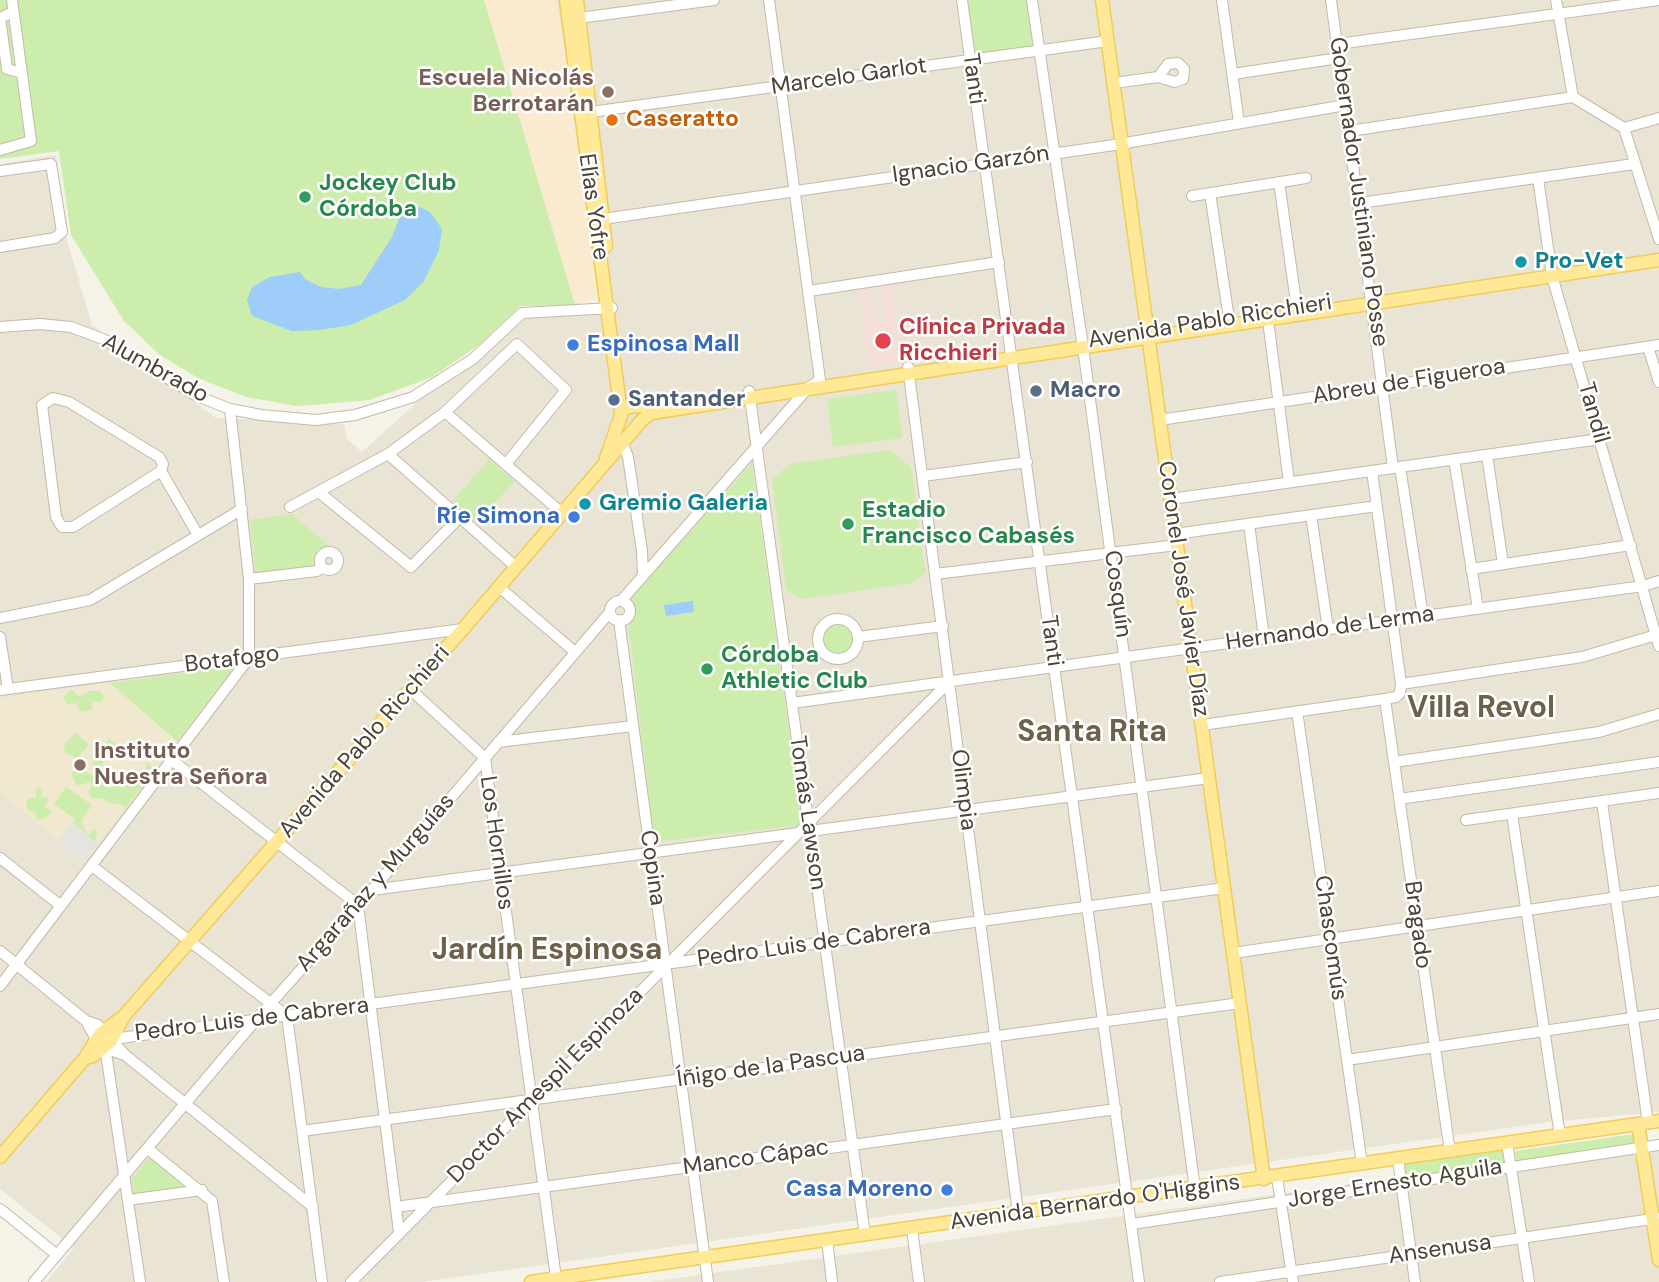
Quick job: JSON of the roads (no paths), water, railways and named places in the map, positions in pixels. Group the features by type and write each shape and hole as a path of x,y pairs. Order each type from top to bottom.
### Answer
{"main road":[{"name":"Elías Yofre","path":"566,0 600,220"},
{"name":"Elías Yofre","path":"577,0 610,308 631,416"},
{"name":"Coronel José Javier Díaz","path":"1102,0 1240,1003 1271,1178"},
{"name":"Avenida Pablo Ricchieri","path":"749,394 808,388 1230,319 1659,258"},
{"name":"Avenida Pablo Ricchieri","path":"1148,334 1268,320 1373,300"},
{"name":"Avenida Pablo Ricchieri","path":"603,465 631,416 820,380 909,370"},
{"name":"Avenida Pablo Ricchieri","path":"0,1157 623,444 631,416"},
{"name":"Avenida Bernardo O'Higgins","path":"538,1282 587,1278 827,1240 1648,1123"},
{"path":"1648,1123 1641,1148 1656,1219 1659,1260"}],"street":[{"path":"0,150 31,141 12,0"},
{"path":"579,18 714,0"},
{"path":"621,601 626,604 629,612 627,617 619,620 610,612 613,604 621,601 808,388 820,380 769,0"},
{"name":"Tanti","path":"962,0 1139,1282"},
{"name":"Cosquín","path":"1032,0 1083,344 1195,1189"},
{"path":"1222,0 1239,123"},
{"name":"Gobernador Justiniano Posse","path":"1331,0 1383,384 1423,617"},
{"path":"1556,0 1573,97"},
{"path":"1338,44 1659,0"},
{"name":"Marcelo Garlot","path":"591,112 1108,41"},
{"path":"1233,74 1339,58"},
{"path":"1114,83 1157,77"},
{"path":"1350,131 1573,97 1624,128 1659,239"},
{"name":"Ignacio Garzón","path":"600,220 795,189 1122,144 1346,105"},
{"path":"1624,128 1659,118"},
{"path":"0,170 51,164 59,199 62,232 60,236 0,247"},
{"path":"1360,203 1634,164"},
{"path":"1192,196 1306,178"},
{"name":"Tandil","path":"1538,178 1552,274 1658,640"},
{"path":"1279,183 1297,309"},
{"path":"1210,193 1230,319"},
{"path":"809,291 999,262"},
{"name":"Alumbrado","path":"0,327 58,325 92,334 187,391 230,409 289,419 317,420 385,407 436,384 473,359 522,313 610,308"},
{"path":"1268,320 1290,482"},
{"path":"290,507 388,454 445,412 517,344 566,390 506,464"},
{"path":"1653,346 1659,382"},
{"name":"Abreu de Figueroa","path":"1160,420 1279,403 1383,384 1653,346"},
{"name":"Olimpia","path":"909,370 1018,1213"},
{"name":"Tomás Lawson","path":"749,394 865,1235"},
{"path":"161,471 73,527 62,527 56,517 43,405 53,398 69,402 159,457 163,464 161,471 198,535"},
{"path":"0,986 249,658 249,579 230,409"},
{"path":"445,412 562,513"},
{"path":"1171,499 1600,439"},
{"path":"623,444 628,457 642,551 643,576"},
{"path":"388,454 516,567"},
{"path":"1488,454 1503,564"},
{"path":"1454,459 1478,609"},
{"path":"923,476 1027,462"},
{"path":"1202,724 1396,697 1401,684 1372,471"},
{"path":"320,493 404,564 415,565 460,517"},
{"path":"935,575 1111,552 1249,524 1377,506"},
{"path":"0,618 90,600 242,509"},
{"path":"1311,515 1328,629"},
{"path":"1249,524 1264,638"},
{"path":"1471,569 1631,544"},
{"path":"642,551 654,563"},
{"path":"249,579 317,571 322,567"},
{"name":"Hernando de Lerma","path":"792,704 1643,586 1659,581"},
{"path":"499,587 575,652"},
{"name":"Argarañaz y Murguías","path":"34,1282 254,1021 372,890 610,612"},
{"name":"Copina","path":"619,620 708,1282"},
{"path":"833,620 847,621 858,637 855,650 839,659 822,652 818,640 822,627 833,620"},
{"path":"858,637 943,626"},
{"name":"Botafogo","path":"4,690 463,629"},
{"path":"0,636 4,690"},
{"path":"1401,684 1582,657 1658,640"},
{"name":"Doctor Amespil Espinoza","path":"351,1282 798,833 809,827 949,682"},
{"name":"Los Hornillos","path":"410,690 485,758 544,1186 564,1279"},
{"name":"Bragado","path":"1385,699 1450,1152"},
{"name":"Chascomús","path":"1297,711 1362,1164"},
{"path":"1394,762 1599,732 1659,714"},
{"path":"498,742 633,726"},
{"path":"173,761 358,905 399,1232"},
{"path":"1399,799 1659,762"},
{"path":"809,827 966,811 1209,778"},
{"path":"1466,820 1659,793"},
{"path":"1602,802 1648,1123"},
{"path":"1512,814 1560,1136"},
{"path":"372,890 798,833"},
{"path":"0,859 61,906"},
{"path":"92,866 272,1002 286,1016 321,1282"},
{"name":"Pedro Luis de Cabrera","path":"104,1039 254,1021 516,983 666,966 1224,888"},
{"path":"1233,953 1659,891"},
{"path":"0,951 183,1104 313,1208"},
{"name":"Íñigo de la Pascua","path":"302,1131 1240,1003"},
{"path":"1347,1060 1659,1014"},
{"path":"104,1039 140,1282"},
{"name":"Manco Cápac","path":"396,1207 1116,1109"},
{"path":"1507,1143 1529,1282"},
{"name":"Jorge Ernesto Aguila","path":"1132,1224 1659,1145"},
{"path":"148,1149 202,1190 215,1208 225,1282"},
{"path":"1398,1159 1415,1282"},
{"name":"Coronel José Javier Díaz","path":"1271,1178 1281,1202 1292,1277"},
{"path":"128,1200 202,1190"},
{"path":"0,1209 57,1255"},
{"name":"Ansenusa","path":"1220,1282 1292,1277 1411,1254 1656,1219"},
{"path":"912,1228 919,1282"},
{"path":"827,1240 832,1282"}],"water":[{"path":"415,205 430,212 442,229 439,250 424,281 405,300 351,325 319,330 292,331 252,316 247,300 252,287 270,277 300,272 305,279 321,287 339,289 361,285 392,237 402,211"},
{"path":"693,601 694,612 666,616 664,605"}],"place":[{"name":"Escuela Nicolás Berrotarán","path":"608,92"},
{"name":"Caseratto","path":"612,120"},
{"name":"Jockey Club Córdoba","path":"305,197"},
{"name":"Pro-Vet","path":"1521,262"},
{"name":"Clínica Privada Ricchieri","path":"883,341"},
{"name":"Espinosa Mall","path":"573,345"},
{"name":"Macro","path":"1036,391"},
{"name":"Santander","path":"614,400"},
{"name":"Gremio Galeria","path":"585,504"},
{"name":"Ríe Simona","path":"574,517"},
{"name":"Estadio Francisco Cabasés","path":"848,524"},
{"name":"Córdoba Athletic Club","path":"707,669"},
{"name":"Instituto Nuestra Señora","path":"80,765"},
{"name":"Casa Moreno","path":"947,1190"}],"district":[{"name":"Villa Revol","path":"1481,709"},
{"name":"Santa Rita","path":"1092,733"},
{"name":"Jardín Espinosa","path":"547,951"}]}
